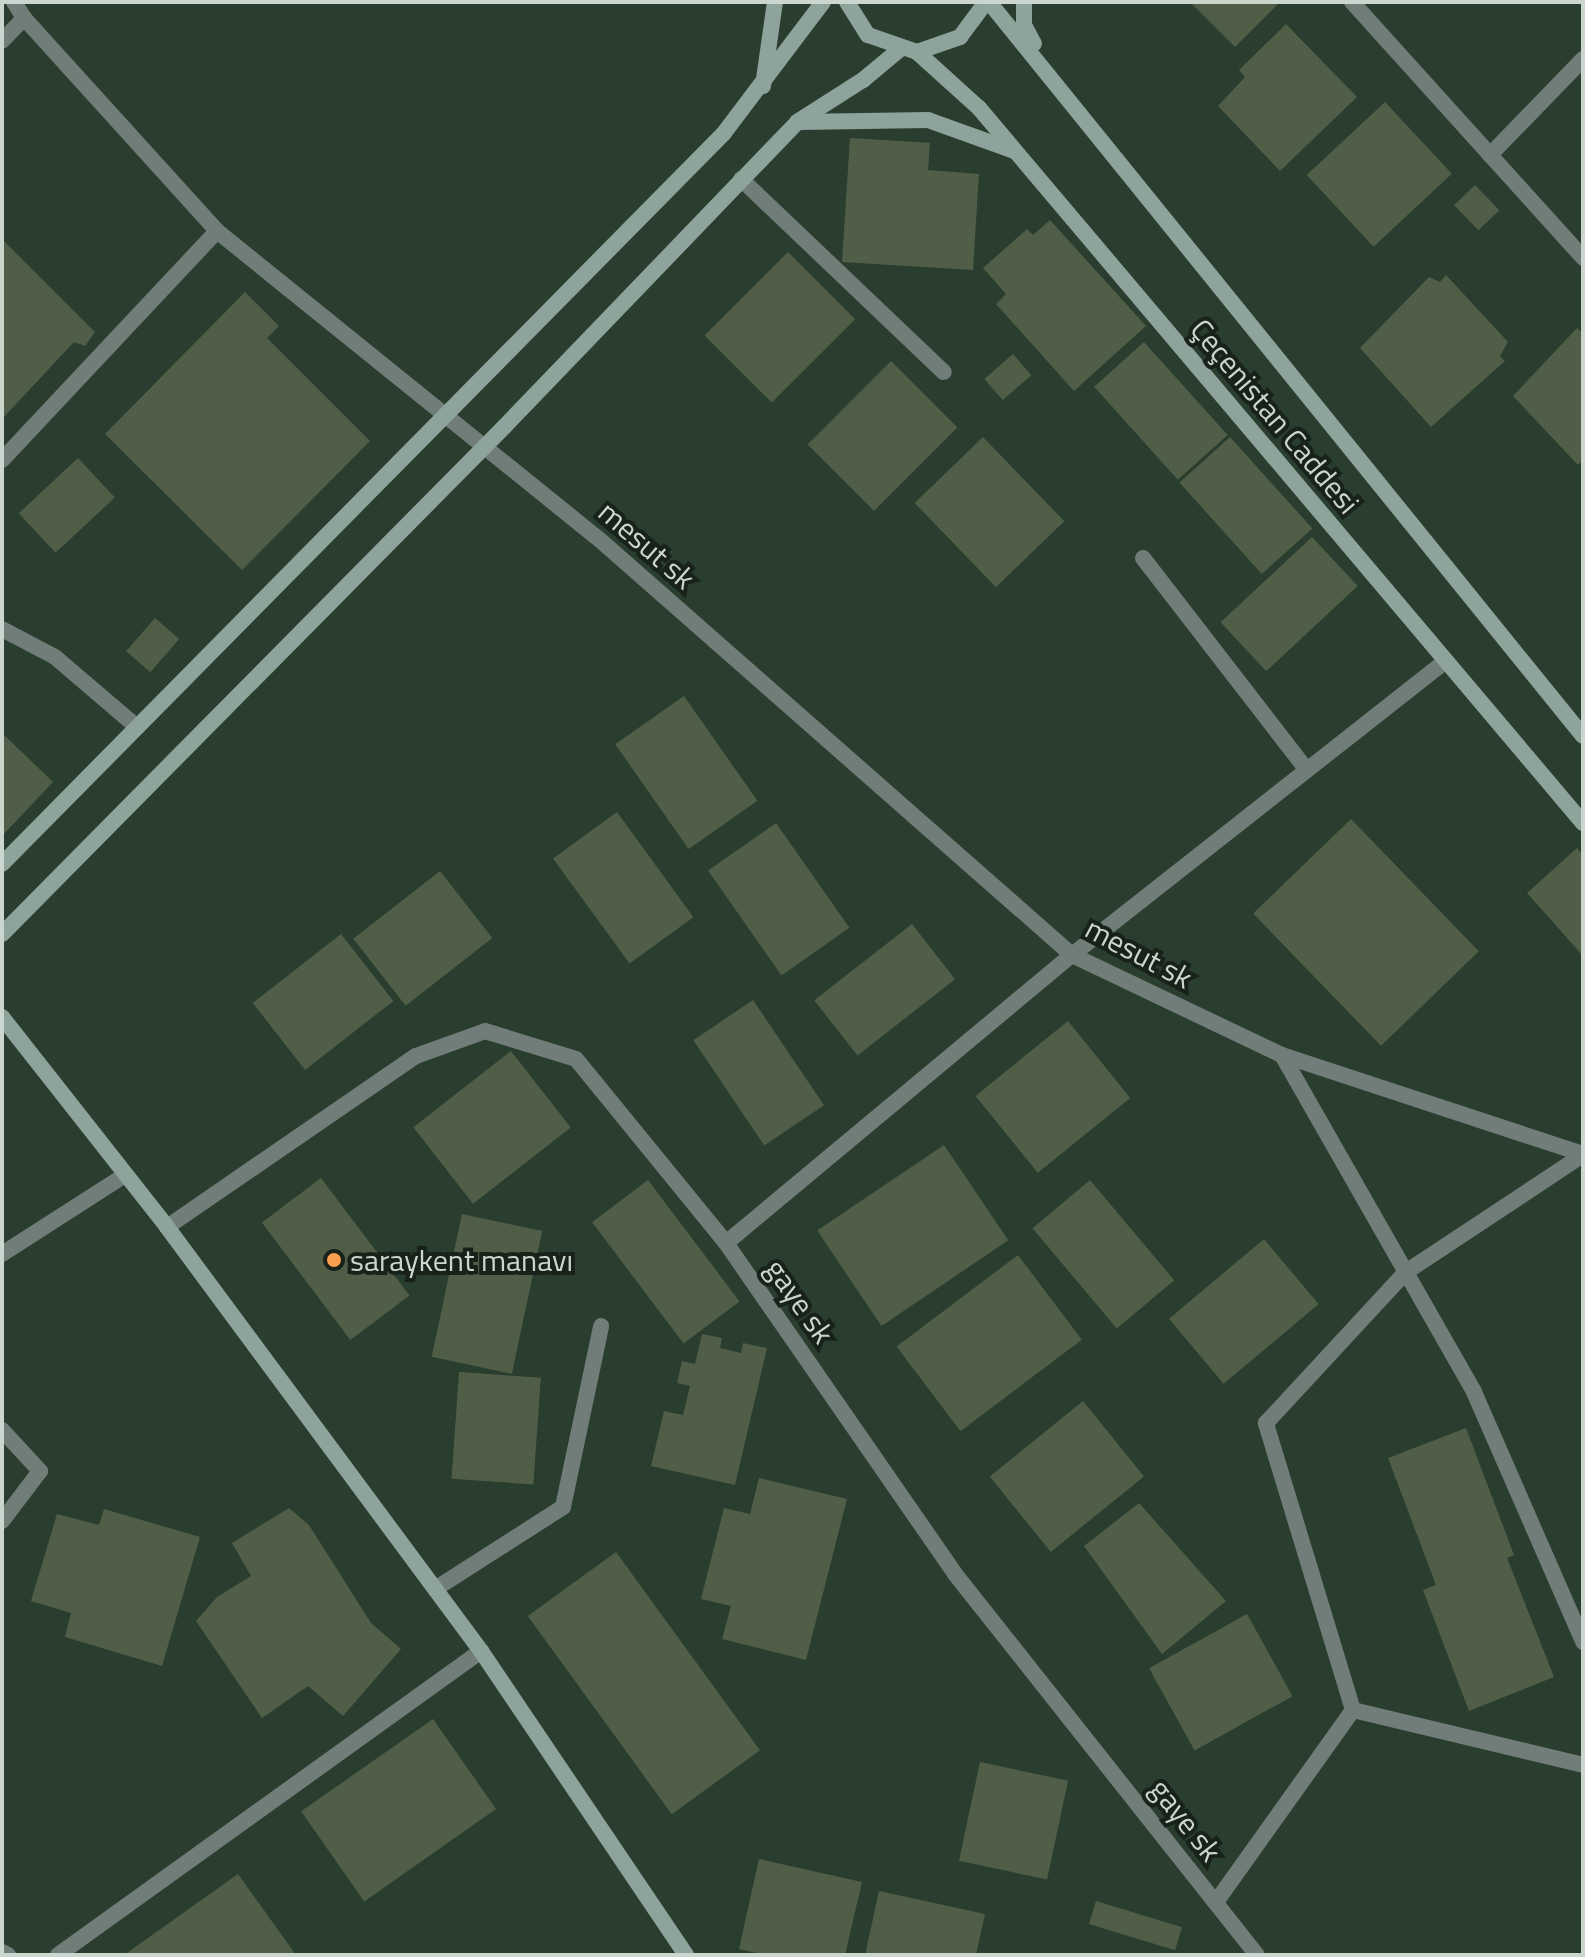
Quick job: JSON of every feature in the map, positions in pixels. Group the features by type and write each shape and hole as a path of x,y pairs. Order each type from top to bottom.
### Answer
{"street":[{"name":"mesut sk","path":"14,2 24,18 217,231 444,417 485,446 947,841 1072,955 1282,1055 1583,1155"},
{"path":"763,86 775,2"},
{"path":"2,864 724,133 763,86 823,2"},
{"path":"847,2 868,35 899,50 917,52 960,37 987,2"},
{"name":"Çeçenistan Caddesi","path":"987,2 1052,77 1583,736"},
{"path":"1024,2 1024,25 1052,77"},
{"path":"1352,2 1583,258"},
{"path":"2,41 24,18"},
{"path":"2,934 485,446 797,122 863,80 899,50"},
{"name":"Çeçenistan Caddesi","path":"917,52 979,108 1583,823"},
{"path":"1490,155 1583,59"},
{"path":"797,122 928,120 1016,152"},
{"path":"741,179 944,372"},
{"path":"2,460 217,231"},
{"path":"1143,558 1307,770"},
{"path":"2,629 55,657 137,727"},
{"path":"726,1243 1072,955 1445,662"},
{"path":"2,1017 167,1227 481,1651 686,1955"},
{"name":"gaye sk","path":"167,1227 416,1056 485,1031 576,1059 726,1243 955,1574 1257,1955"},
{"path":"1282,1055 1474,1392 1583,1642"},
{"path":"1353,1710 1266,1423 1406,1272 1583,1155"},
{"path":"2,1254 125,1175"},
{"path":"435,1589 563,1507 601,1326"},
{"path":"2,1430 40,1471 2,1521"},
{"path":"58,1955 481,1651"},
{"path":"1216,1902 1353,1710"},
{"path":"1353,1710 1583,1765"},
{"path":"2,1952 8,1955"}],"building":[{"path":"1190,2 1280,2 1235,47"},
{"path":"1286,24 1357,97 1280,171 1218,106 1245,77 1239,70"},
{"path":"1385,102 1452,174 1374,247 1307,175"},
{"path":"850,138 930,143 928,170 979,174 973,270 842,262"},
{"path":"1475,185 1499,210 1478,230 1454,205"},
{"path":"1050,220 1146,326 1074,391 996,304 1006,294 983,268 1027,229 1033,235"},
{"path":"2,239 95,332 85,346 74,342 2,419"},
{"path":"788,252 855,319 772,403 705,335"},
{"path":"1446,275 1508,342 1500,356 1505,361 1431,427 1360,348 1429,277 1440,282"},
{"path":"245,292 279,326 267,338 370,441 242,570 105,434"},
{"path":"1577,328 1583,334 1583,460 1578,465 1513,396"},
{"path":"1144,342 1228,435 1178,480 1094,387"},
{"path":"1013,354 1031,375 1003,400 984,379"},
{"path":"891,361 957,427 874,511 808,444"},
{"path":"983,437 1064,521 996,587 915,503"},
{"path":"1230,437 1312,528 1262,574 1179,483"},
{"path":"78,458 115,497 56,553 19,513"},
{"path":"1312,537 1358,586 1266,671 1221,622"},
{"path":"155,618 179,639 150,672 126,651"},
{"path":"684,696 757,801 689,849 615,744"},
{"path":"2,733 53,782 2,836"},
{"path":"617,812 693,917 629,964 553,858"},
{"path":"1351,819 1479,951 1381,1046 1253,913"},
{"path":"776,823 849,928 781,975 708,871"},
{"path":"1577,848 1583,855 1583,956 1527,893"},
{"path":"440,871 492,938 406,1006 353,939"},
{"path":"912,924 955,979 857,1056 814,1000"},
{"path":"341,934 393,1001 305,1070 253,1003"},
{"path":"753,1000 824,1105 764,1146 693,1040"},
{"path":"1068,1021 1130,1098 1038,1173 976,1096"},
{"path":"511,1051 571,1127 473,1204 413,1127"},
{"path":"944,1145 1008,1240 881,1326 817,1231"},
{"path":"321,1178 409,1295 350,1340 262,1223"},
{"path":"648,1180 739,1301 684,1344 592,1222"},
{"path":"1090,1180 1174,1280 1117,1329 1033,1228"},
{"path":"462,1214 542,1231 512,1374 432,1357"},
{"path":"1264,1239 1319,1304 1224,1384 1169,1319"},
{"path":"1018,1255 1082,1340 960,1431 897,1346"},
{"path":"702,1334 722,1338 720,1348 741,1353 743,1343 767,1348 735,1485 651,1466 664,1411 683,1415 690,1386 677,1383 682,1361 695,1364"},
{"path":"459,1372 541,1378 533,1484 452,1479"},
{"path":"1083,1401 1144,1476 1051,1552 990,1477"},
{"path":"1466,1428 1514,1555 1507,1558 1554,1677 1469,1711 1423,1590 1436,1585 1388,1458"},
{"path":"759,1478 847,1499 806,1660 722,1639 731,1606 701,1599 724,1508 750,1514"},
{"path":"1139,1503 1226,1601 1162,1654 1084,1546"},
{"path":"289,1508 309,1525 371,1623 401,1649 343,1716 308,1686 262,1718 196,1621 217,1597 251,1576 232,1543"},
{"path":"104,1509 200,1537 162,1666 65,1637 71,1613 31,1601 57,1514 99,1525"},
{"path":"616,1552 760,1750 672,1814 528,1616"},
{"path":"1247,1614 1293,1696 1195,1751 1149,1668"},
{"path":"433,1719 496,1809 364,1901 301,1811"},
{"path":"980,1762 1068,1781 1047,1880 959,1861"},
{"path":"759,1859 862,1882 845,1955 765,1955 739,1949"},
{"path":"238,1874 296,1955 124,1955"},
{"path":"879,1891 985,1914 976,1955 865,1955"},
{"path":"1096,1901 1182,1927 1175,1950 1089,1924"}],"place":[{"name":"saraykent manavı","path":"334,1260"}]}
